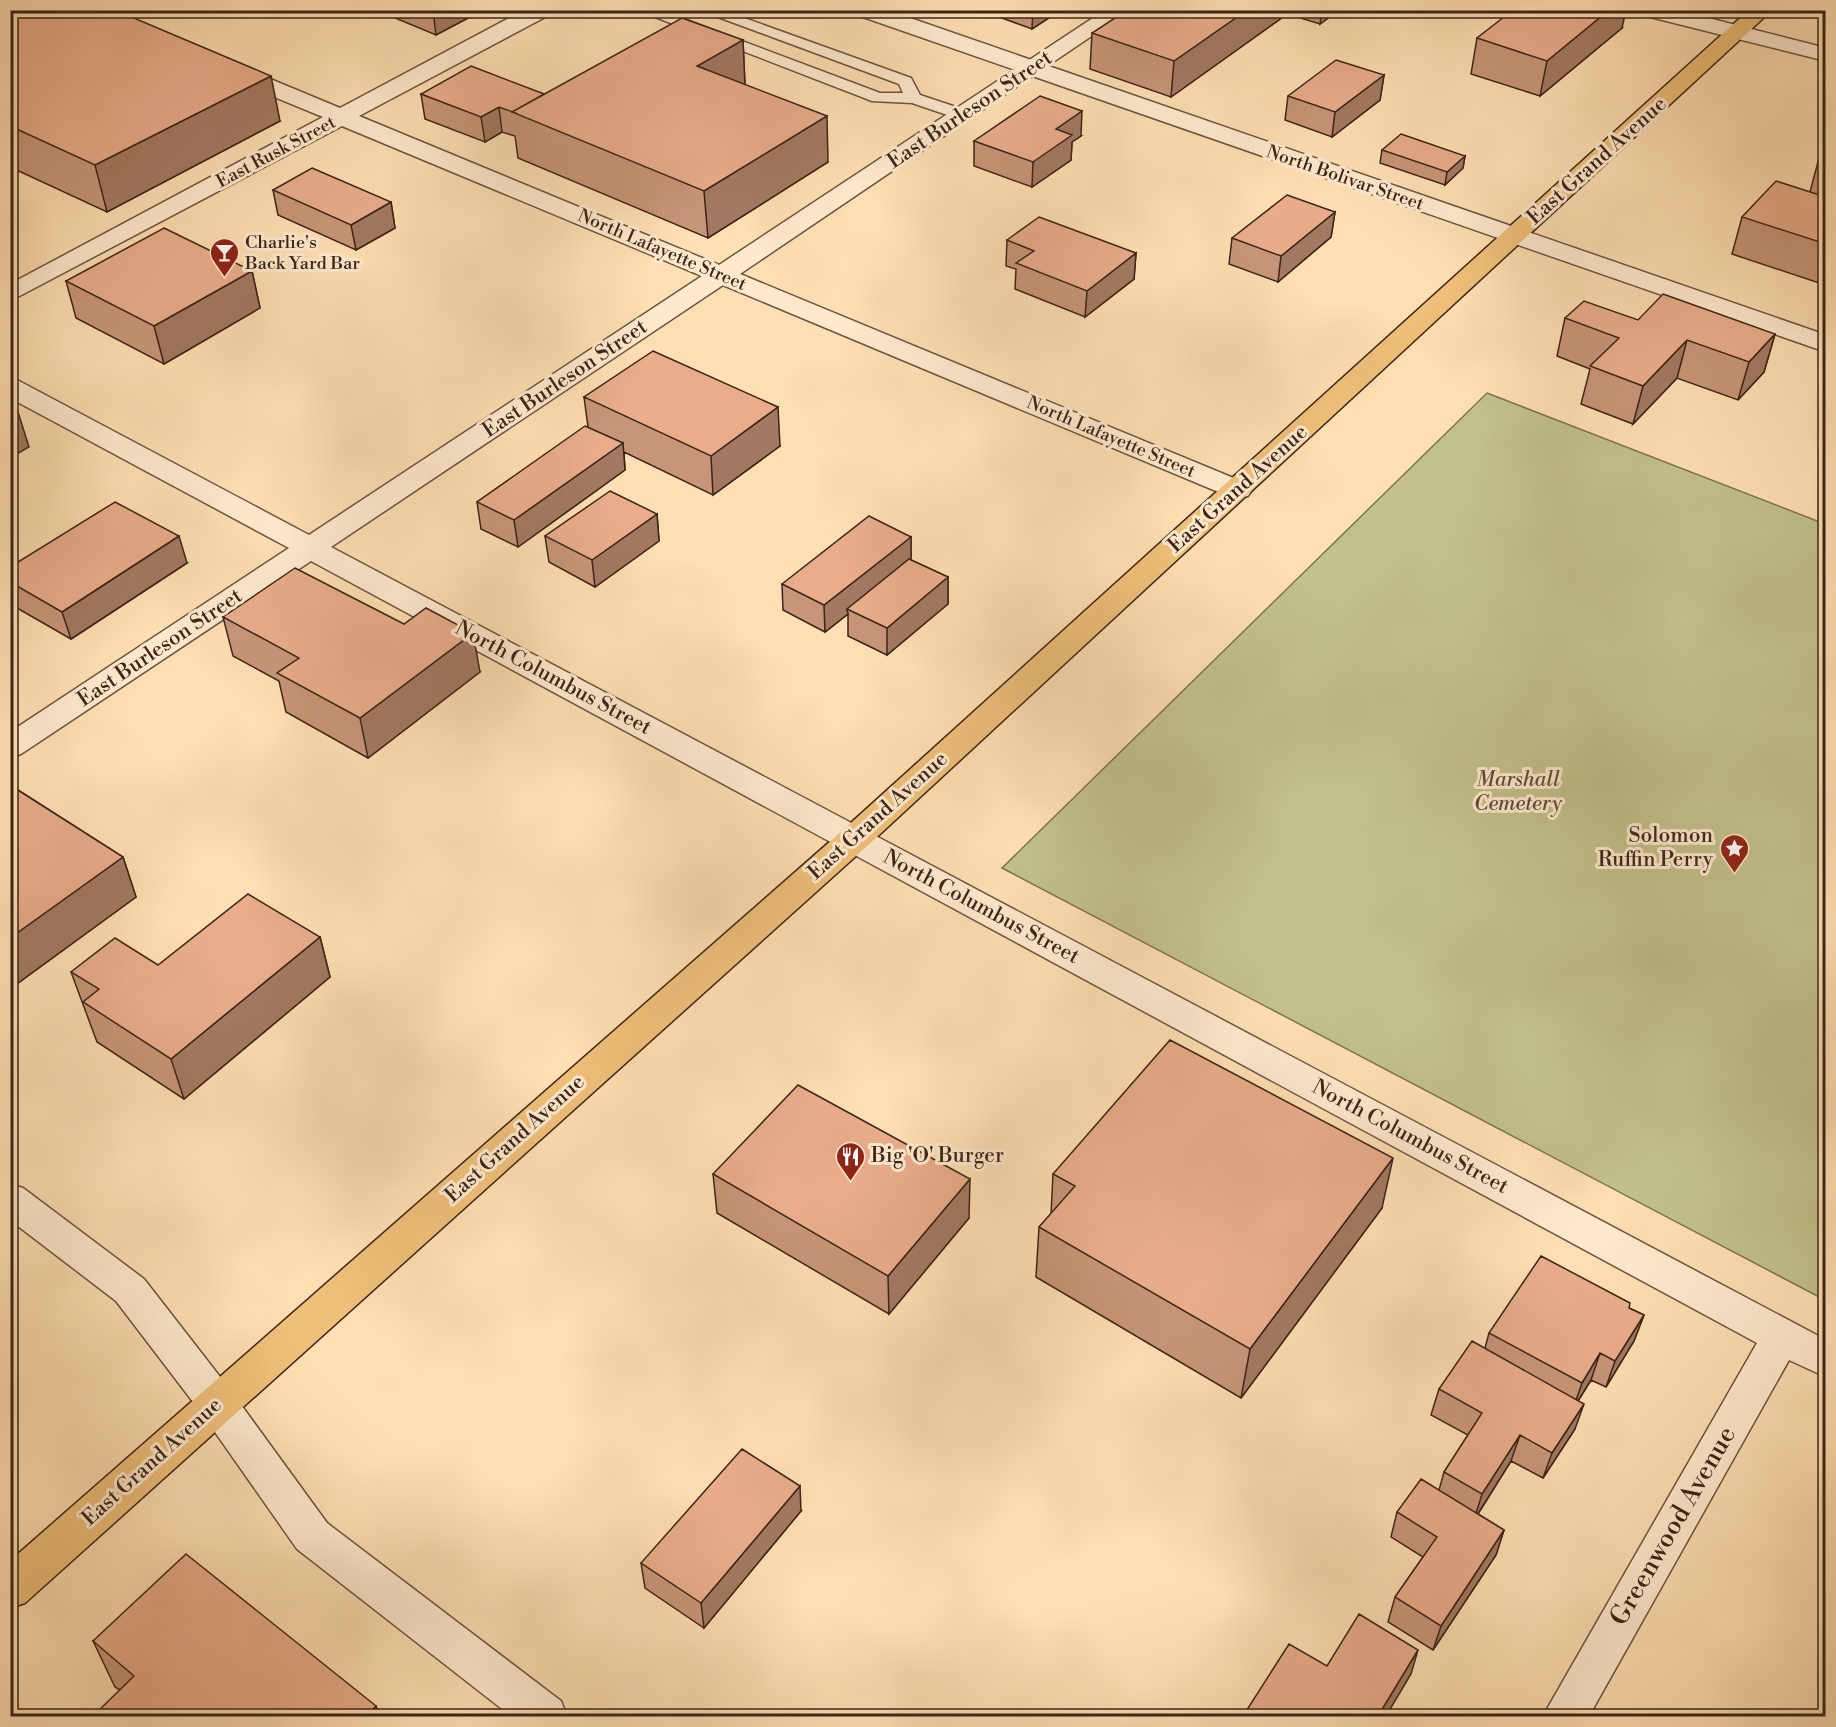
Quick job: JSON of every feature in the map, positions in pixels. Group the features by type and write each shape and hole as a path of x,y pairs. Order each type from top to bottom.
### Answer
{"highway":[{"name":"East Grand Avenue","path":"10,1589 854,839 1762,10"}],"street":[{"name":"East Rusk Street","path":"10,294 541,10"},
{"name":"North Bolivar Street","path":"865,10 1826,344"},
{"name":"East Burleson Street","path":"10,747 1120,10"},
{"path":"1650,10 1826,55"},
{"name":"North Lafayette Street","path":"214,64 1238,490"},
{"name":"North Columbus Street","path":"10,387 1826,1360"},
{"path":"10,1199 130,1290 217,1403 312,1536 545,1716"},
{"name":"Greenwood Avenue","path":"1565,1716 1782,1336"}],"lane":[{"path":"644,10 878,98 914,98 962,115"},
{"path":"706,10 905,81 914,98"}],"green space":[{"name":"Marshall Cemetery","path":"1487,393 1825,524 1825,1300 1002,868"}],"building":[{"path":"10,10 28,16 40,10 115,10 271,76 95,165 10,126"},
{"path":"15,10 40,10 28,16"},
{"path":"1127,10 1247,10 1174,61 1092,33"},
{"path":"1513,10 1609,10 1547,61 1477,38"},
{"path":"682,18 743,40 697,66 827,116 704,191 512,112"},
{"path":"1336,60 1384,75 1335,112 1288,96"},
{"path":"471,66 544,94 512,112 499,107 481,117 421,94"},
{"path":"1040,96 1082,111 1056,129 1072,135 1033,162 974,141"},
{"path":"1401,134 1465,156 1447,172 1382,150"},
{"path":"1826,155 1826,165 1818,162"},
{"path":"312,168 391,202 351,225 273,190"},
{"path":"1776,181 1826,197 1826,244 1742,217"},
{"path":"1287,195 1335,212 1281,256 1232,238"},
{"path":"1039,217 1136,253 1087,291 1016,263 1034,251 1007,240"},
{"path":"164,228 252,271 154,326 66,281"},
{"path":"1663,294 1775,334 1749,362 1687,340 1643,386 1590,366 1619,338 1565,318 1584,301 1638,320"},
{"path":"653,351 778,407 711,456 584,397"},
{"path":"585,426 623,443 514,520 477,502"},
{"path":"610,491 657,514 592,560 545,536"},
{"path":"115,502 179,536 62,612 10,582 10,567"},
{"path":"869,516 911,537 824,605 782,584"},
{"path":"909,559 948,577 887,628 847,609"},
{"path":"295,568 404,624 426,608 473,633 360,718 277,673 299,658 223,617"},
{"path":"10,785 123,857 10,938"},
{"path":"248,894 320,937 171,1059 83,1002 99,989 71,972 115,938 158,965"},
{"path":"1170,1040 1393,1158 1250,1349 1039,1227 1075,1186 1053,1174"},
{"path":"798,1085 970,1179 888,1276 713,1174"},
{"path":"1541,1256 1630,1303 1629,1308 1644,1315 1615,1361 1600,1353 1582,1383 1489,1333"},
{"path":"1472,1341 1584,1404 1552,1453 1520,1435 1482,1494 1444,1472 1482,1413 1439,1389"},
{"path":"742,1449 800,1486 701,1603 641,1563"},
{"path":"1421,1479 1504,1530 1441,1626 1395,1597 1437,1537 1397,1512"},
{"path":"186,1554 376,1706 366,1716 93,1716 134,1676 93,1641"},
{"path":"1359,1614 1418,1650 1378,1716 1243,1716 1289,1644 1327,1666"}],"place":[{"name":"Charlie's Back Yard Bar","path":"224,278"},
{"name":"Solomon Ruffin Perry","path":"1734,874"},
{"name":"Big 'O' Burger","path":"850,1182"}]}
